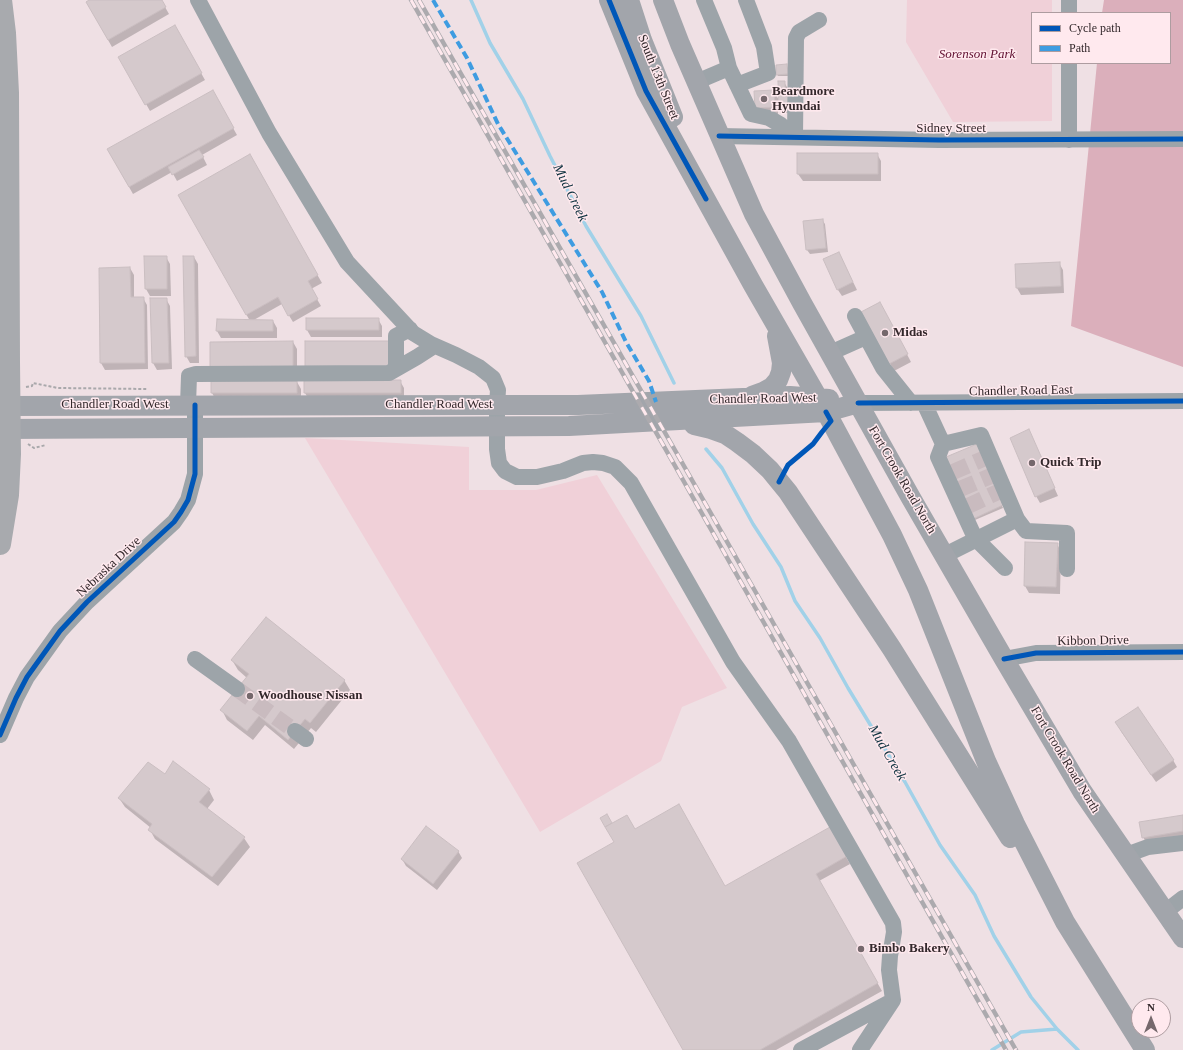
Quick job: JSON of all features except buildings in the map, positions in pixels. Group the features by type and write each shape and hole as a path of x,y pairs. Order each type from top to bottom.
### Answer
{"highway":[{"path":"0,544 9,479 5,429 8,346 8,93 5,33 1,0"}],"main road":[{"path":"609,0 646,90 770,315 822,404 902,555 918,590 986,761 1015,824 1065,922"},
{"name":"South 13th Street","path":"629,0 642,40 706,198"},
{"name":"Fort Crook Road North","path":"664,0 696,82 754,214 830,353 911,498 1082,791 1183,938"},
{"path":"746,398 772,387 778,380 781,372 781,352 770,315"},
{"name":"Chandler Road West","path":"5,406 578,405 790,396 822,404"},
{"name":"Chandler Road West","path":"5,429 569,426 659,422 822,404 858,403"},
{"path":"659,422 696,425 725,434 753,454 775,476 788,492 879,630 1145,1050"}],"street":[{"path":"198,0 270,133 347,262 410,329 434,346 479,367 493,378 498,390 496,449 499,463 505,471 517,476 537,477 583,463 593,462 603,463 615,467 631,483 733,662 790,741 890,918 894,932 889,970 893,1000 860,1050"},
{"path":"737,85 768,73 764,46 746,0"},
{"path":"1069,0 1069,12"},
{"path":"707,1 724,48 729,68 751,114 769,118 781,125 789,137"},
{"path":"789,137 796,38 799,32 819,20"},
{"path":"1069,64 1069,140"},
{"path":"696,82 729,68"},
{"name":"Sidney Street","path":"719,136 938,140 1183,139"},
{"path":"855,316 883,368 917,403 943,444"},
{"path":"410,329 396,336 396,369 434,346"},
{"path":"830,353 866,337"},
{"name":"Nebraska Drive","path":"0,735 27,677 60,631 87,602 174,522 188,500 194,474 195,428 189,376 196,374 388,373 396,369"},
{"name":"Chandler Road East","path":"858,403 1183,401"},
{"path":"943,444 981,435 986,457 1001,491 1026,532 1067,533 1067,569"},
{"path":"943,444 938,457 950,474 965,507 975,538 1005,568"},
{"path":"945,555 975,538 1017,519"},
{"name":"Kibbon Drive","path":"1004,659 1036,653 1183,652"},
{"path":"195,659 237,690"},
{"path":"1126,855 1148,847 1183,843"},
{"path":"1166,912 1183,898"},
{"path":"801,1050 893,1000"}],"green space":[{"name":"Sorenson Park","path":"907,0 1052,0 1052,12 1031,12 1031,64 1052,64 1052,121 953,122 906,42"},
{"path":"305,438 469,447 469,490 536,490 597,475 727,688 682,707 661,761 540,832"}],"shaded area":[{"path":"1104,0 1183,0 1183,367 1071,326 1097,64 1171,64 1171,12 1102,12"}],"waterway":[{"name":"Mud Creek","path":"471,0 490,43 523,99 586,226 641,316 674,383"},
{"name":"Mud Creek","path":"706,449 722,468 753,524 781,567 795,601 820,638 848,688 905,782 940,845 975,895 994,936 1031,997 1057,1029 1078,1050"},
{"path":"992,1050 1021,1032 1057,1029"}],"tunnel":[{"path":"953,472 983,459"},
{"path":"960,489 991,476"},
{"path":"968,506 998,492"},
{"path":"237,689 295,731"}],"railway":[{"path":"411,0 1006,1050"},
{"path":"419,0 1016,1050"}],"marked path":[{"path":"433,0 467,58 498,124 602,292 626,342 649,381 656,402"}],"cycle path":[{"path":"609,0 646,91 706,199"},
{"path":"719,136 939,140 1183,139"},
{"path":"858,403 1183,401"},
{"path":"0,735 27,677 60,631 87,602 174,522 181,512 188,500 195,474 195,405"},
{"path":"779,482 788,465 813,444 831,421 826,412"},
{"path":"1004,659 1036,653 1183,652"}],"place":[{"name":"Beardmore Hyundai","path":"764,99"},
{"name":"Midas","path":"885,333"},
{"name":"Quick Trip","path":"1032,463"},
{"name":"Woodhouse Nissan","path":"250,696"},
{"name":"Bimbo Bakery","path":"861,949"}]}
